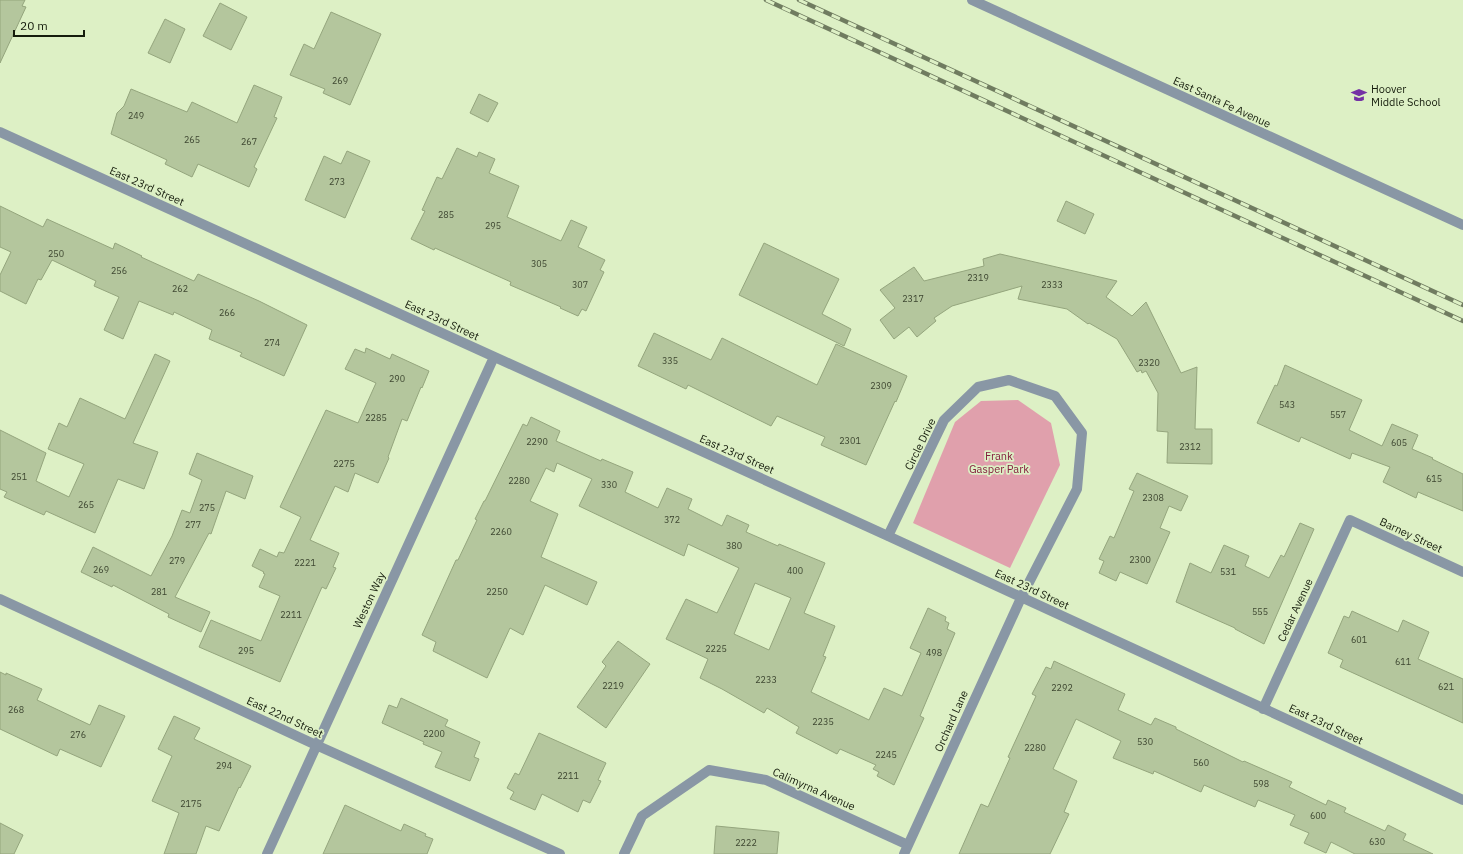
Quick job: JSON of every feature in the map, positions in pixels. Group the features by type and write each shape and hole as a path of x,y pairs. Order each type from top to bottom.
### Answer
{"street":[{"name":"East Santa Fe Avenue","path":"972,0 1463,225"},
{"name":"East 23rd Street","path":"0,132 888,536 1463,800"},
{"name":"Weston Way","path":"267,854 494,357"},
{"name":"Circle Drive","path":"888,536 944,420 978,387 1009,380 1055,396 1082,433 1077,489 1021,598"},
{"name":"Barney Street","path":"1350,520 1463,572"},
{"name":"Cedar Avenue","path":"1263,709 1350,520"},
{"name":"Orchard Lane","path":"906,849 1021,598"},
{"name":"East 22nd Street","path":"0,599 316,745 560,854"},
{"name":"Calimyrna Avenue","path":"624,854 642,816 709,770 766,780 906,849"}],"green space":[{"name":"Frank Gasper Park","path":"1018,400 1051,423 1060,465 1010,568 913,523 955,422 981,401"}],"building":[{"path":"0,0 25,0 22,6 26,7 0,63"},
{"path":"220,3 247,17 231,50 203,36"},
{"path":"331,12 381,34 350,105 323,93 325,89 290,75 304,44 314,49"},
{"path":"165,19 185,29 170,63 148,53"},
{"path":"254,85 282,97 274,117 277,118 254,167 257,169 249,187 198,164 192,177 165,164 167,160 111,134 117,113 124,106 131,89 187,112 192,102 237,123"},
{"path":"479,94 498,103 488,122 470,113"},
{"path":"457,148 477,157 479,152 495,159 489,173 519,186 507,217 561,241 571,220 587,227 578,247 605,260 600,270 604,272 586,311 582,309 578,316 510,285 511,282 435,248 434,250 411,239 425,211 422,210 437,177 442,179"},
{"path":"347,151 370,161 345,218 305,200 324,156 341,164"},
{"path":"1066,201 1094,214 1085,234 1057,221"},
{"path":"0,206 43,227 47,219 113,249 115,243 142,256 141,257 194,281 198,274 259,301 307,325 284,376 240,356 242,353 209,339 212,330 174,312 173,315 139,301 123,339 104,330 119,297 94,286 96,281 52,260 41,280 38,279 26,304 0,291 0,275 11,252 0,247"},
{"path":"764,243 839,279 822,314 851,329 844,346 739,295"},
{"path":"1000,254 1117,281 1106,297 1132,316 1146,302 1181,373 1197,367 1195,429 1212,429 1212,464 1167,463 1168,432 1157,431 1158,393 1146,371 1142,373 1141,370 1137,372 1117,339 1089,323 1088,324 1067,309 1018,299 1022,286 952,306 934,318 936,321 917,337 909,327 894,339 880,320 895,308 880,290 914,267 924,281 984,266 983,259"},
{"path":"654,333 711,360 722,338 817,385 836,344 907,376 866,465 821,445 825,437 777,416 771,426 688,385 686,389 638,366"},
{"path":"366,348 390,359 392,354 429,371 407,421 402,419 388,457 389,458 378,483 355,473 348,492 335,486 310,540 339,553 333,567 336,568 326,589 322,587 280,682 199,647 211,620 261,641 280,596 259,587 265,574 252,566 260,549 277,557 279,552 284,553 301,517 280,507 326,410 358,423 376,383 345,369 355,349 365,353"},
{"path":"155,354 170,361 133,443 158,452 144,489 118,479 95,533 46,511 44,515 4,497 7,492 0,489 0,430 46,453 36,481 69,497 84,464 48,449 59,423 67,427 80,398 125,419"},
{"path":"1285,365 1362,400 1349,430 1382,446 1392,424 1418,435 1412,449 1463,474 1463,511 1418,492 1416,498 1383,482 1390,467 1352,453 1350,459 1301,437 1299,442 1257,423 1275,385 1277,386"},
{"path":"531,417 560,431 556,441 601,461 602,459 633,472 625,492 658,508 667,488 692,499 688,509 722,526 727,515 749,525 746,532 778,546 779,544 825,563 804,613 835,626 823,656 826,657 811,692 869,720 884,688 902,696 921,653 910,648 928,608 946,617 945,621 949,623 947,629 955,633 920,716 924,718 894,785 877,776 879,772 873,769 876,765 840,749 837,754 796,733 799,727 767,708 764,713 700,678 708,659 666,639 686,599 717,613 739,568 688,544 684,556 579,506 592,479 557,463 554,472 546,468 530,501 558,514 541,557 597,582 587,605 545,585 523,635 510,628 487,678 433,651 436,642 422,635 456,560 458,560 477,520 475,519 484,501 523,424 527,426","holes":["755,583 791,598 769,650 734,634"]},
{"path":"197,453 253,476 245,499 226,491 211,534 209,533 175,597 210,612 201,632 168,617 169,614 113,585 112,587 81,572 93,547 151,576 172,536 182,510 190,513 202,480 189,474"},
{"path":"1137,473 1188,496 1181,511 1169,506 1160,528 1170,532 1147,584 1120,572 1116,581 1099,573 1104,561 1099,559 1110,536 1114,538 1134,491 1129,489"},
{"path":"1300,523 1314,529 1264,644 1235,628 1176,602 1190,563 1211,573 1224,545 1249,556 1245,566 1269,578 1281,555 1284,557"},
{"path":"1352,611 1398,632 1403,620 1429,632 1418,659 1463,679 1463,723 1340,667 1343,660 1328,653 1344,616 1349,618"},
{"path":"618,641 650,664 606,728 577,707 606,666 602,662"},
{"path":"1054,661 1125,694 1118,710 1151,725 1155,718 1176,727 1176,729 1243,762 1244,761 1292,782 1289,787 1326,805 1328,800 1346,808 1344,812 1385,831 1388,825 1406,834 1403,840 1433,854 1355,854 1331,842 1326,853 1304,843 1309,833 1290,825 1295,815 1258,800 1255,807 1204,785 1201,792 1154,771 1153,774 1113,758 1121,741 1076,719 1053,769 1077,781 1064,812 1069,814 1050,854 959,854 981,804 988,807 1010,758 1008,757 1036,696 1032,694 1046,667 1051,669"},
{"path":"0,672 6,675 6,673 42,689 37,700 90,725 99,705 125,716 101,767 60,749 57,756 0,729"},
{"path":"401,698 448,720 445,726 480,742 474,757 479,759 470,781 435,767 442,752 382,723 389,705 397,708"},
{"path":"174,716 200,728 194,739 251,766 240,788 239,787 219,831 206,826 196,854 164,854 179,813 152,801 172,756 158,749"},
{"path":"539,733 606,763 598,780 601,781 590,803 583,800 578,812 542,794 535,810 510,799 514,792 507,788 515,773 519,775"},
{"path":"345,805 401,831 404,824 426,834 425,836 433,839 427,854 323,854"},
{"path":"0,823 23,835 14,854 0,854"},
{"path":"716,826 779,832 777,854 714,854"}],"railway":[{"path":"766,0 1463,321"},
{"path":"799,0 1463,305"}],"place":[{"name":"Hoover Middle School","path":"1359,95"}]}
